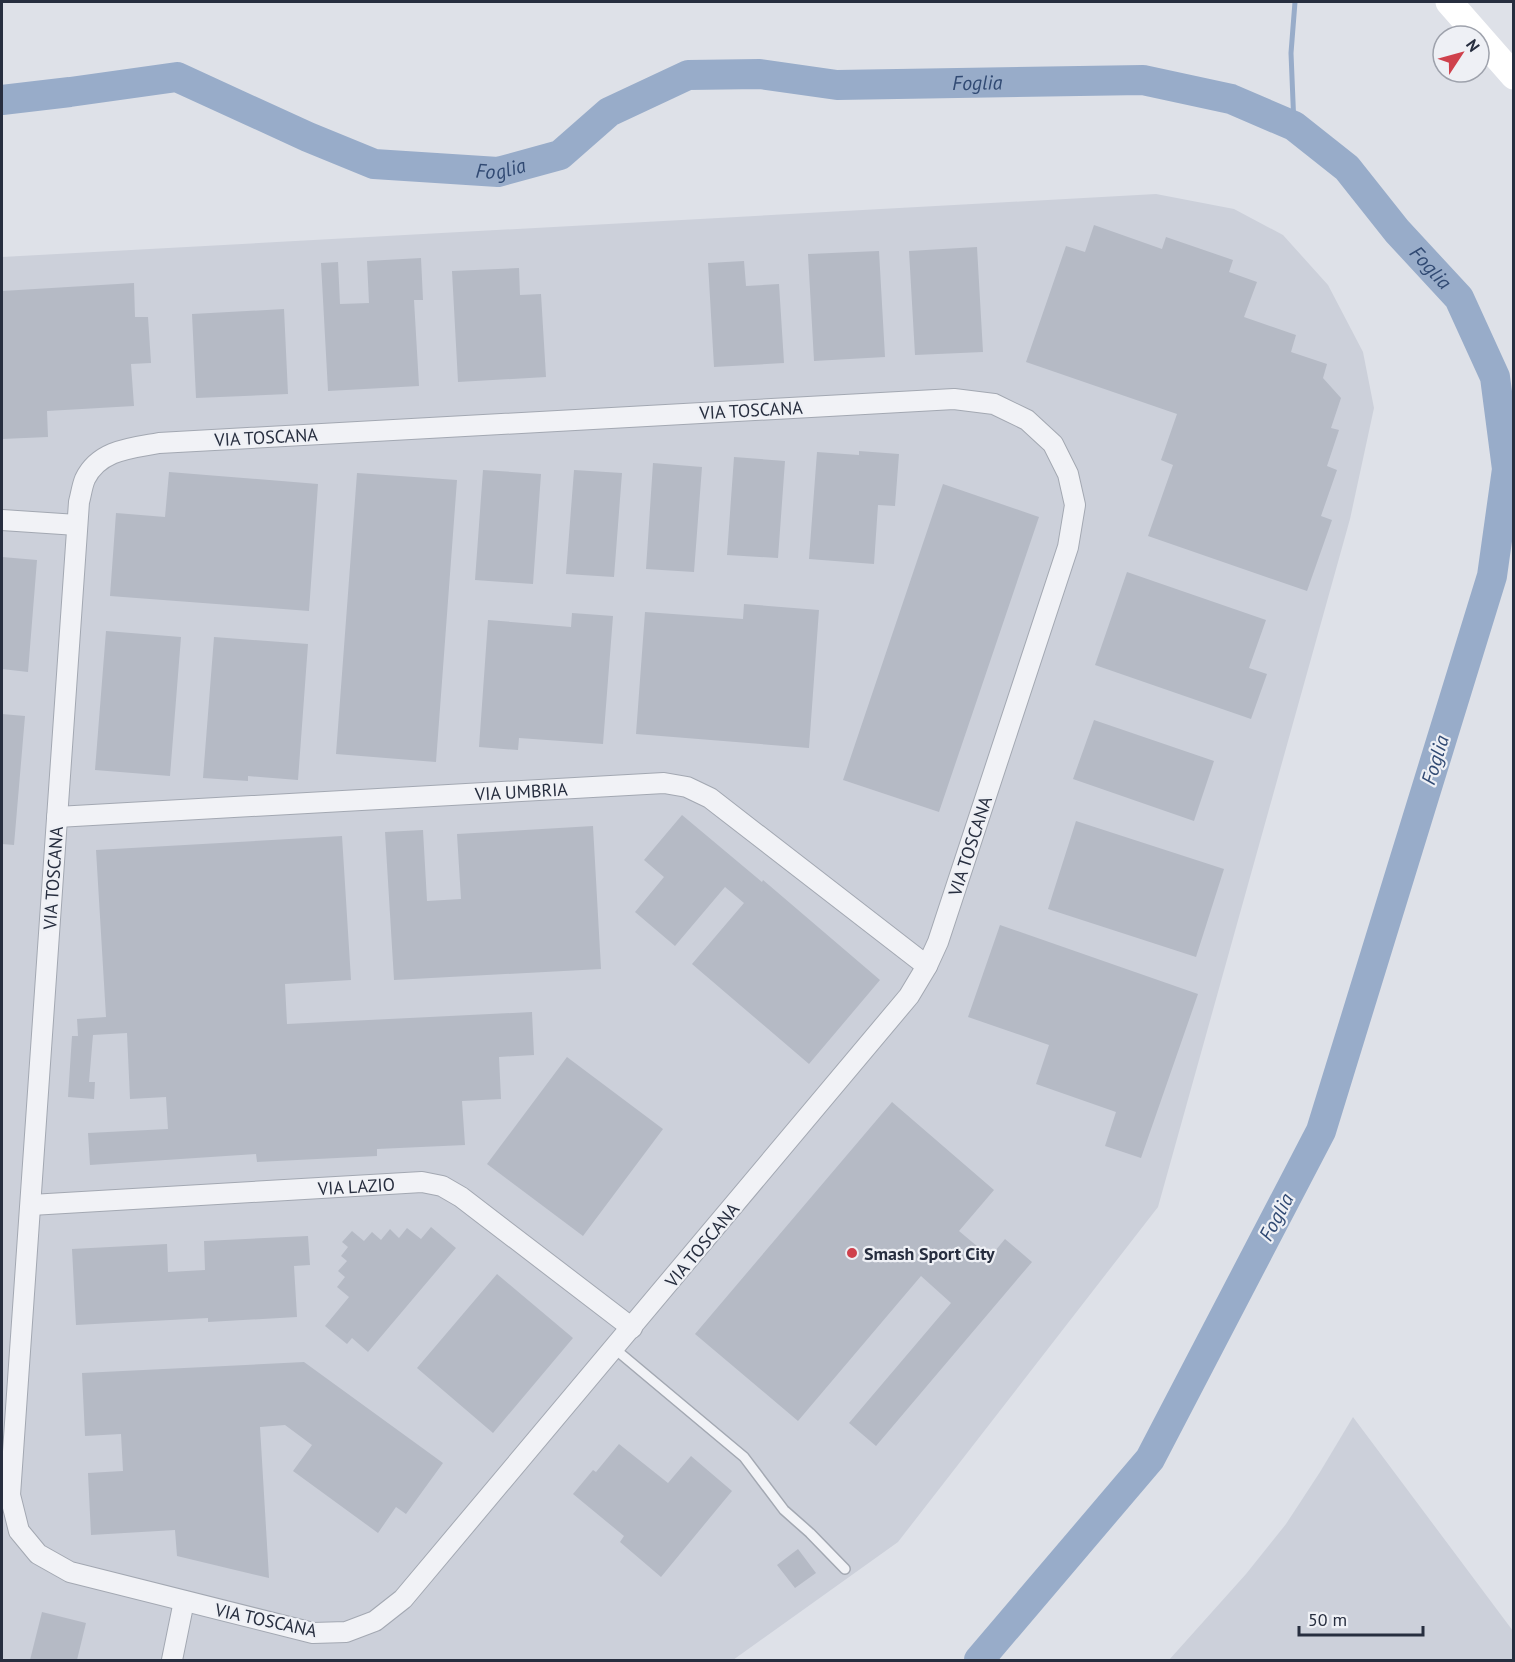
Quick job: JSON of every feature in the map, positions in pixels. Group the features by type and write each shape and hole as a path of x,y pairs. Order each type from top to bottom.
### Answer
{"main road":[{"path":"1449,2 1514,76"}],"street":[{"name":"VIA TOSCANA","path":"954,399 994,404 1027,420 1053,444 1068,474 1075,505 1068,547 938,942 909,996 404,1599 375,1621 346,1632 313,1633 70,1572 38,1554 18,1531 10,1495 77,525 79,502 86,478 100,460 121,449 159,443 954,399"},
{"path":"2,520 77,525"},
{"name":"VIA UMBRIA","path":"57,817 652,783 687,787 710,798 927,966"},
{"name":"VIA LAZIO","path":"31,1205 423,1182 442,1186 461,1197 632,1328"},
{"path":"172,1660 184,1601"}],"lane":[{"path":"615,1348 744,1457 784,1510 845,1569"}],"shaded area":[{"path":"1156,194 1234,209 1283,235 1328,285 1363,352 1374,408 1350,519 1158,1207 898,1542 733,1660 2,1660 2,257"},
{"path":"1353,1417 1513,1631 1513,1660 1169,1660 1246,1574 1286,1524"}],"building":[{"path":"1094,225 1162,249 1166,237 1233,260 1229,272 1257,282 1244,317 1296,335 1291,352 1327,364 1323,378 1341,398 1331,428 1339,430 1327,466 1337,470 1321,516 1332,520 1307,591 1148,536 1173,465 1161,460 1177,414 1026,362 1066,246 1085,252"},
{"path":"977,247 983,352 915,355 909,251"},
{"path":"879,251 885,357 814,361 808,254"},
{"path":"421,258 423,300 414,300 419,386 328,391 321,263 338,262 340,304 369,303 367,261"},
{"path":"744,261 746,286 779,284 784,363 714,367 708,263"},
{"path":"519,268 520,295 541,294 546,377 458,382 452,271"},
{"path":"134,283 135,317 148,317 151,363 131,364 134,406 47,411 48,437 2,439 2,291"},
{"path":"284,309 288,394 196,398 192,314"},
{"path":"859,451 899,454 895,506 878,505 874,564 809,559 817,452 859,455"},
{"path":"734,457 785,461 778,558 727,555"},
{"path":"653,463 702,467 694,572 646,569"},
{"path":"483,470 541,474 533,584 475,580"},
{"path":"574,470 622,473 614,577 566,574"},
{"path":"169,472 318,484 309,611 110,596 116,513 165,517"},
{"path":"357,473 457,480 436,762 336,754"},
{"path":"943,484 1039,517 939,812 843,780"},
{"path":"2,557 37,560 28,672 2,669"},
{"path":"1127,572 1266,620 1249,668 1267,674 1251,719 1095,665"},
{"path":"744,604 819,610 809,748 636,734 645,612 743,619"},
{"path":"572,613 613,616 603,744 519,738 518,750 479,747 488,620 571,627"},
{"path":"106,631 181,637 170,776 95,770"},
{"path":"214,637 308,644 298,780 248,776 248,781 203,778"},
{"path":"2,714 25,716 14,845 2,844"},
{"path":"1094,720 1214,761 1194,821 1073,779"},
{"path":"682,815 762,882 763,880 880,980 809,1064 692,964 744,903 725,887 675,946 635,912 664,877 644,860"},
{"path":"1076,821 1224,869 1196,957 1048,909"},
{"path":"593,826 601,969 394,980 385,832 423,830 427,901 461,899 457,834"},
{"path":"342,836 351,980 285,984 287,1024 532,1012 534,1055 499,1057 501,1099 462,1101 465,1145 377,1149 377,1156 257,1162 256,1154 90,1165 88,1133 168,1129 166,1097 130,1099 127,1033 93,1035 89,1082 95,1082 94,1099 68,1097 72,1036 78,1036 77,1019 106,1017 96,850"},
{"path":"1000,925 1198,994 1141,1158 1105,1146 1116,1112 1036,1084 1049,1045 968,1017"},
{"path":"567,1057 663,1129 583,1236 487,1164"},
{"name":"Smash Sport City","path":"892,1102 994,1190 959,1231 990,1257 1005,1239 1032,1262 876,1446 849,1423 951,1303 921,1276 798,1421 695,1334"},
{"path":"431,1227 456,1248 368,1352 352,1338 347,1344 325,1326 349,1297 337,1287 345,1277 338,1271 347,1261 341,1256 348,1247 342,1242 352,1231 364,1241 372,1232 381,1240 390,1229 399,1238 407,1228 421,1239"},
{"path":"308,1236 310,1265 294,1266 297,1317 208,1322 208,1318 76,1325 72,1249 167,1244 168,1272 205,1270 204,1241"},
{"path":"497,1274 573,1338 493,1433 417,1368"},
{"path":"304,1362 443,1463 406,1514 396,1507 378,1533 293,1471 312,1445 285,1425 260,1427 269,1578 177,1556 175,1530 91,1535 88,1473 123,1471 121,1434 85,1436 82,1373"},
{"path":"619,1444 668,1483 691,1456 732,1491 661,1577 620,1542 624,1536 573,1494 593,1470 596,1472"},
{"path":"798,1549 816,1573 795,1588 777,1565"},
{"path":"42,1612 86,1623 77,1660 30,1660"}],"waterway":[{"path":"1294,126 1291,53 1295,2"},
{"name":"Foglia","path":"2,100 177,77 308,137 374,164 498,172 560,155 609,112 688,75 760,74 837,85 1143,80 1231,99 1294,126 1347,168 1397,231 1459,298 1495,377 1507,469 1492,576 1321,1131 1150,1459 979,1660"}],"place":[{"name":"Smash Sport City","path":"852,1253"}]}
